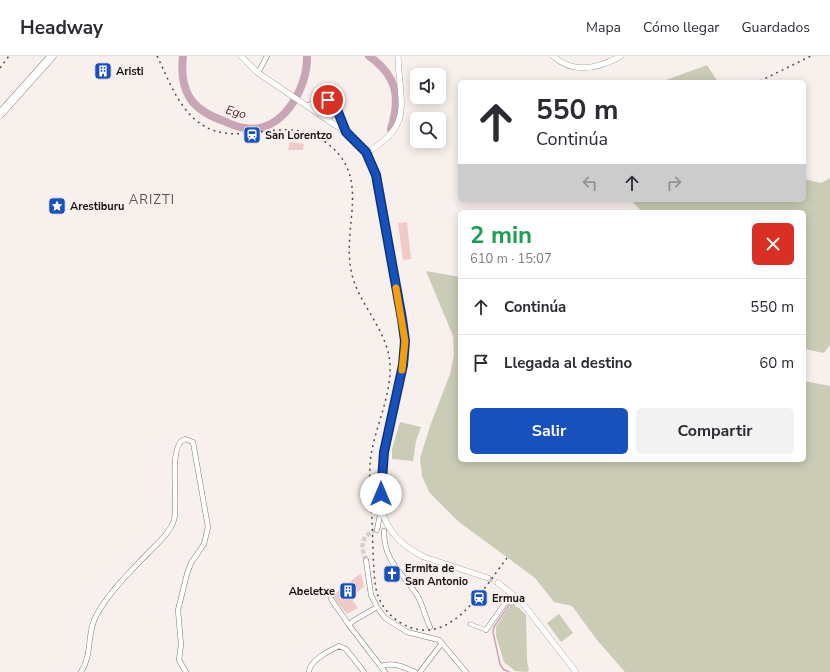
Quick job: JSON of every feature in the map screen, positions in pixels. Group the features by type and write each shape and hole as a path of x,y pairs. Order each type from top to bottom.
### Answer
{"highway":[{"path":"0,114 52,56"}],"street":[{"path":"240,56 258,73 301,100 346,132 366,152 376,175 405,341 403,365 384,452 383,514 394,534"},
{"path":"258,73 267,56"},
{"path":"366,152 390,136 397,125 402,101 398,56"},
{"path":"553,56 565,64 580,68 605,64 622,56"},
{"path":"308,105 326,101 334,102 335,108 346,132"},
{"path":"322,115 326,101"},
{"path":"328,119 335,108"},
{"path":"81,672 88,658 90,630 97,614 111,594 164,537 174,521 176,501 175,454 179,442 185,438 193,442 195,447 197,468 207,511 208,527 204,544 191,563 187,574 178,610 181,645 179,660 186,672"},
{"path":"377,529 382,504"},
{"path":"377,529 394,534"},
{"path":"377,529 388,529 404,544 424,557 488,578"},
{"path":"384,531 385,547 388,557 417,595 430,627"},
{"path":"366,560 370,590 376,607 385,618 400,629 411,634 431,637 439,640 462,670 466,672"},
{"path":"498,582 519,598 576,672"},
{"path":"470,624 486,630 509,599 514,602 519,598"},
{"path":"331,599 385,672"},
{"path":"349,625 376,607"},
{"path":"420,672 442,643"},
{"path":"309,672 310,666 339,646 346,649 364,672"},
{"path":"381,666 396,664 415,672"}],"green space":[{"path":"707,65 717,80 666,80"},
{"path":"830,178 830,345 824,353 806,349 806,210 640,210 633,202 806,202 806,179 821,183"},
{"path":"426,271 458,277 458,462 806,462 806,381 830,386 830,672 625,672 597,640 572,606 554,602 535,578 459,522 429,492 422,476 420,458 430,426 450,374 454,355 453,336"},
{"path":"400,422 421,427 416,441 413,461 392,459 392,449"},
{"path":"511,604 519,608 526,615 527,661 529,670 527,672 515,671 504,662 496,636 496,627"},
{"path":"559,614 573,633 561,642 547,623"}],"building":[{"name":"Aristi","path":"100,64 105,68 107,65 112,69 105,78 95,70"},
{"path":"290,142 304,144 303,150 288,150"},
{"path":"407,222 411,259 403,260 398,223"},
{"name":"Ermita de San Antonio","path":"392,568 398,577 392,581 385,571"},
{"name":"Abeletxe","path":"361,573 364,587 350,597 358,608 347,614 332,596"}],"waterway":[{"name":"Ego","path":"183,56 183,79 190,98 195,105 213,116 244,128 258,128 270,124 281,117 290,107 298,95 303,82 307,56"},
{"name":"Ego","path":"369,56 386,71 394,88 396,107 391,129"},
{"path":"509,672 503,669 500,664 493,632 494,627 511,602"}],"tunnel":[{"path":"366,560 363,550 363,542 367,535 376,530"},
{"path":"488,578 498,583"}],"railway":[{"path":"0,68 9,56"},
{"path":"157,56 173,91 181,104 202,125 218,132 236,134 289,130 307,133 324,141 339,154 348,169 352,184 349,252 351,270 359,294 379,329 384,341 390,366 390,377 386,399 373,444 370,472 375,583 383,606 401,623 418,630 434,629 449,623 463,613 487,586 507,558"},
{"path":"762,80 811,56"}],"slow traffic":[{"path":"396,288 405,341 402,370"}],"place":[{"name":"Aristi","path":"103,71"},
{"name":"San Lorentzo","path":"252,135"},
{"name":"Arestiburu","path":"57,206"},
{"name":"Ermita de San Antonio","path":"392,574"},
{"name":"Abeletxe","path":"348,591"},
{"name":"Ermua","path":"479,598"}],"district":[{"name":"ARIZTI","path":"152,200"}],"route":[{"path":"328,100 331,100 336,104 335,108 346,132 366,152 376,175 405,341 403,365 384,452 381,494"}]}
